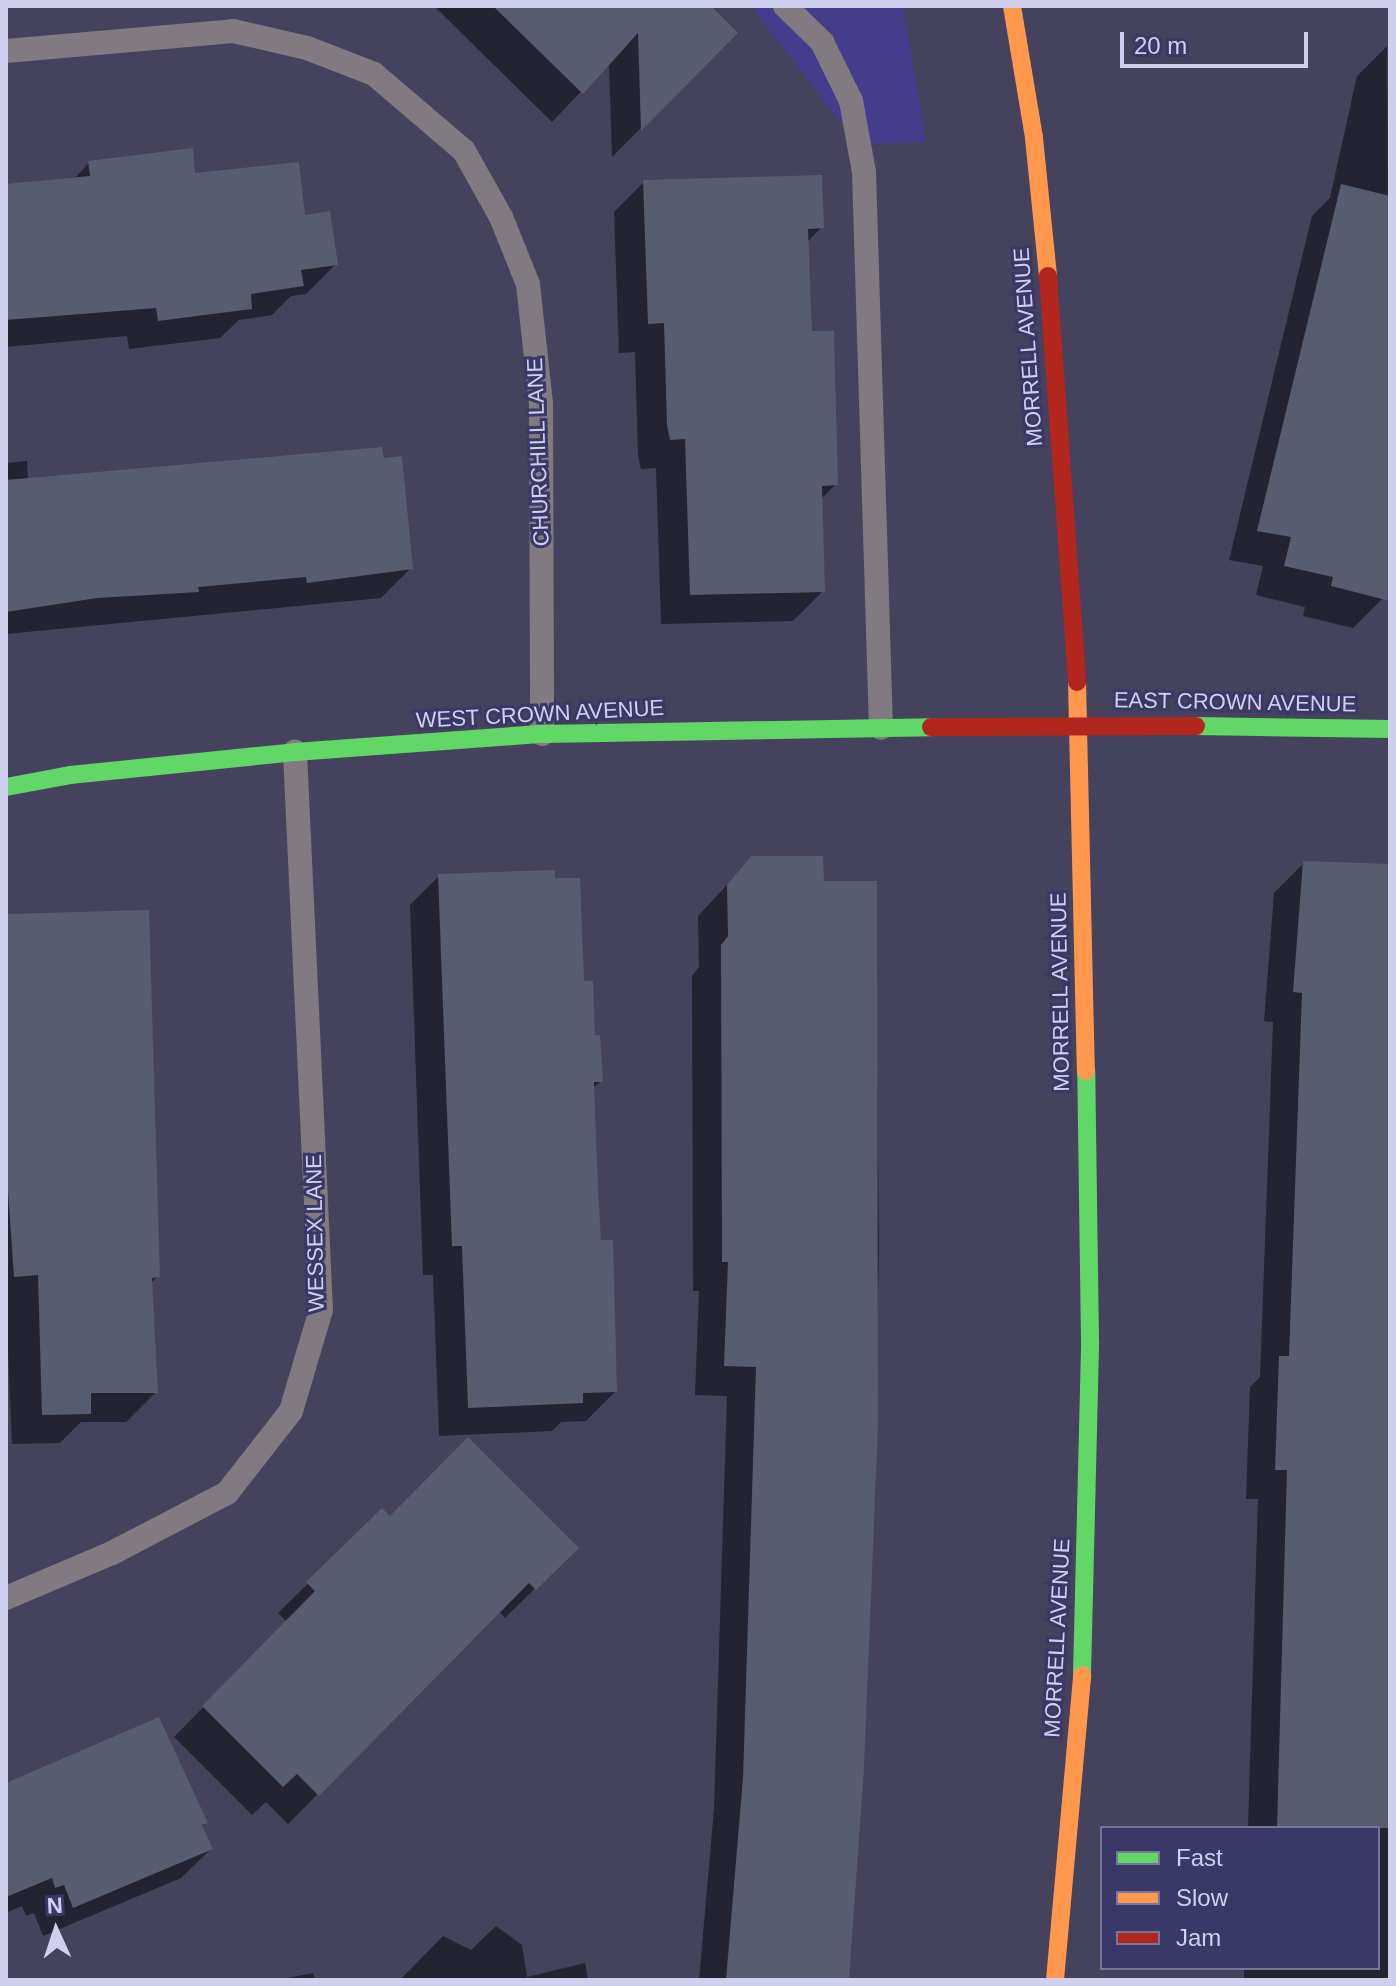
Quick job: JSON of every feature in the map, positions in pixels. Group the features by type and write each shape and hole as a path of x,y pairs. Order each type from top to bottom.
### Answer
{"street":[{"path":"785,6 822,42 851,101 864,172 881,728"},
{"name":"MORRELL AVENUE","path":"1012,6 1034,138 1047,275 1080,724 1090,1341 1086,1628 1055,1980"},
{"name":"CHURCHILL LANE","path":"6,51 233,31 307,48 374,74 464,151 501,217 528,284 541,404 542,734"},
{"name":"WEST CROWN AVENUE","path":"6,787 70,775 295,752 542,734 1080,724"},
{"name":"EAST CROWN AVENUE","path":"1080,724 1390,729"},
{"name":"WESSEX LANE","path":"6,1598 112,1553 227,1493 291,1411 321,1310 295,752"}],"shaded area":[{"path":"751,6 903,6 926,142 857,144"}],"building":[{"path":"493,6 711,6 738,33 641,131 638,33 583,94"},
{"path":"193,148 195,173 299,162 305,215 330,211 338,265 301,270 304,286 251,294 252,309 158,321 156,308 6,320 6,184 90,176 88,161"},
{"path":"822,175 824,228 808,229 812,331 834,331 838,485 822,486 825,592 690,595 685,439 670,440 667,425 664,323 648,324 643,180"},
{"path":"1341,184 1390,196 1390,601 1331,586 1333,577 1284,566 1291,537 1257,531"},
{"path":"382,447 384,458 402,456 413,569 307,583 306,577 198,587 199,592 97,598 6,612 6,480"},
{"path":"751,856 823,856 824,881 877,881 878,1424 864,1768 849,1980 726,1980 743,1778 756,1367 724,1366 728,1262 722,1262 721,945 728,936 727,885"},
{"path":"1303,861 1390,864 1390,1828 1277,1826 1287,1470 1275,1470 1279,1356 1289,1356 1302,993 1293,992"},
{"path":"555,870 555,878 580,878 584,981 593,981 595,1035 600,1035 603,1082 594,1082 598,1188 601,1240 613,1240 617,1392 583,1393 583,1403 468,1408 462,1246 452,1246 438,874"},
{"path":"149,910 160,1277 152,1278 158,1393 91,1393 91,1414 42,1415 38,1275 14,1277 6,1163 6,914"},
{"path":"468,1437 579,1548 536,1590 529,1583 319,1796 297,1774 283,1787 202,1706 315,1591 306,1582 382,1508 390,1516"},
{"path":"159,1717 208,1823 202,1825 213,1849 73,1908 64,1885 55,1888 52,1878 6,1897 6,1783"}],"traffic: fast":[{"path":"1196,726 1390,729"},
{"path":"6,787 70,775 295,752 542,734 931,727"},
{"path":"1082,1675 1090,1341 1086,1071"}],"traffic: slow":[{"path":"1012,6 1034,138 1048,276"},
{"path":"1077,682 1086,1071"},
{"path":"1055,1980 1082,1675"}],"traffic: jam":[{"path":"1048,276 1077,682"},
{"path":"931,727 1196,726"}]}
